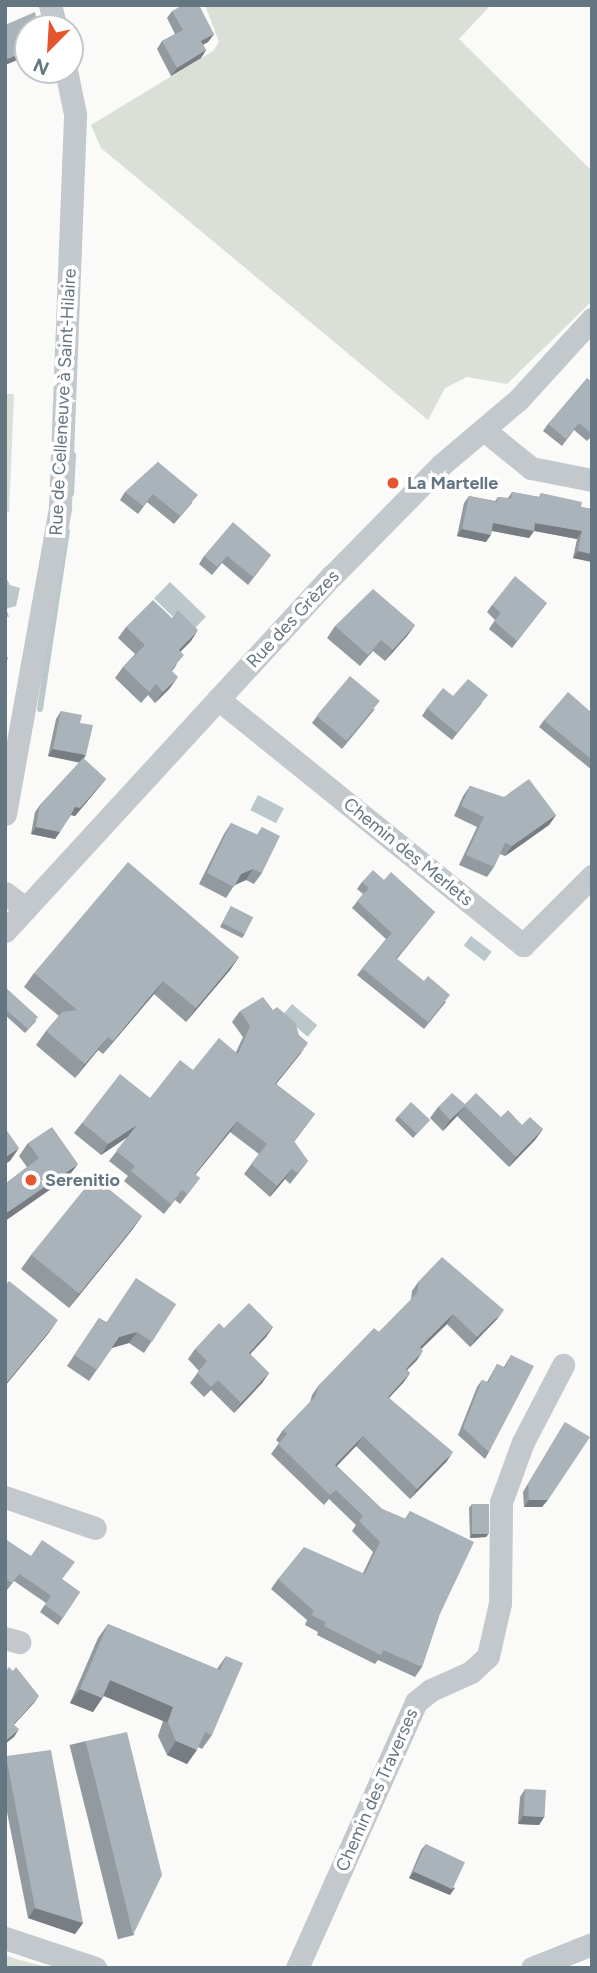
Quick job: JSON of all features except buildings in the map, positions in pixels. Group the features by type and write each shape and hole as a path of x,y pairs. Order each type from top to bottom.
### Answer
{"street":[{"name":"Rue de Celleneuve à Saint-Hilaire","path":"5,814 13,740 60,507 75,114 69,84"},
{"name":"Rue des Grèzes","path":"5,931 218,699 441,465 534,384 592,319"},
{"path":"484,430 531,468 592,480"},
{"name":"Chemin des Merlets","path":"218,699 523,945 592,876"},
{"path":"5,893 26,909"},
{"name":"Chemin des Traverses","path":"297,1968 416,1702 431,1690 471,1672 488,1656 500,1603 501,1502 523,1442 563,1365"},
{"path":"5,1497 95,1528"},
{"path":"5,1938 95,1968"},
{"path":"532,1968 592,1944"}],"shaded area":[{"path":"205,5 491,5 459,39 592,171 592,301 507,384 467,377 445,388 428,420 101,148 91,125 213,51 219,42"},
{"path":"5,394 14,394 9,512 5,512"},
{"path":"5,576 10,585 20,588 16,606 5,609"},
{"path":"170,582 206,617 190,633 154,599"},
{"path":"258,795 284,808 276,823 250,810"},
{"path":"471,936 492,952 485,961 464,946"},
{"path":"292,1004 317,1025 308,1037 282,1015"},
{"path":"5,1955 20,1960 50,1968 5,1968"}],"waterway":[{"path":"71,493 73,455"},
{"path":"40,709 67,531"}],"place":[{"name":"La Martelle","path":"393,483"},
{"name":"Serenitio","path":"31,1180"}]}
